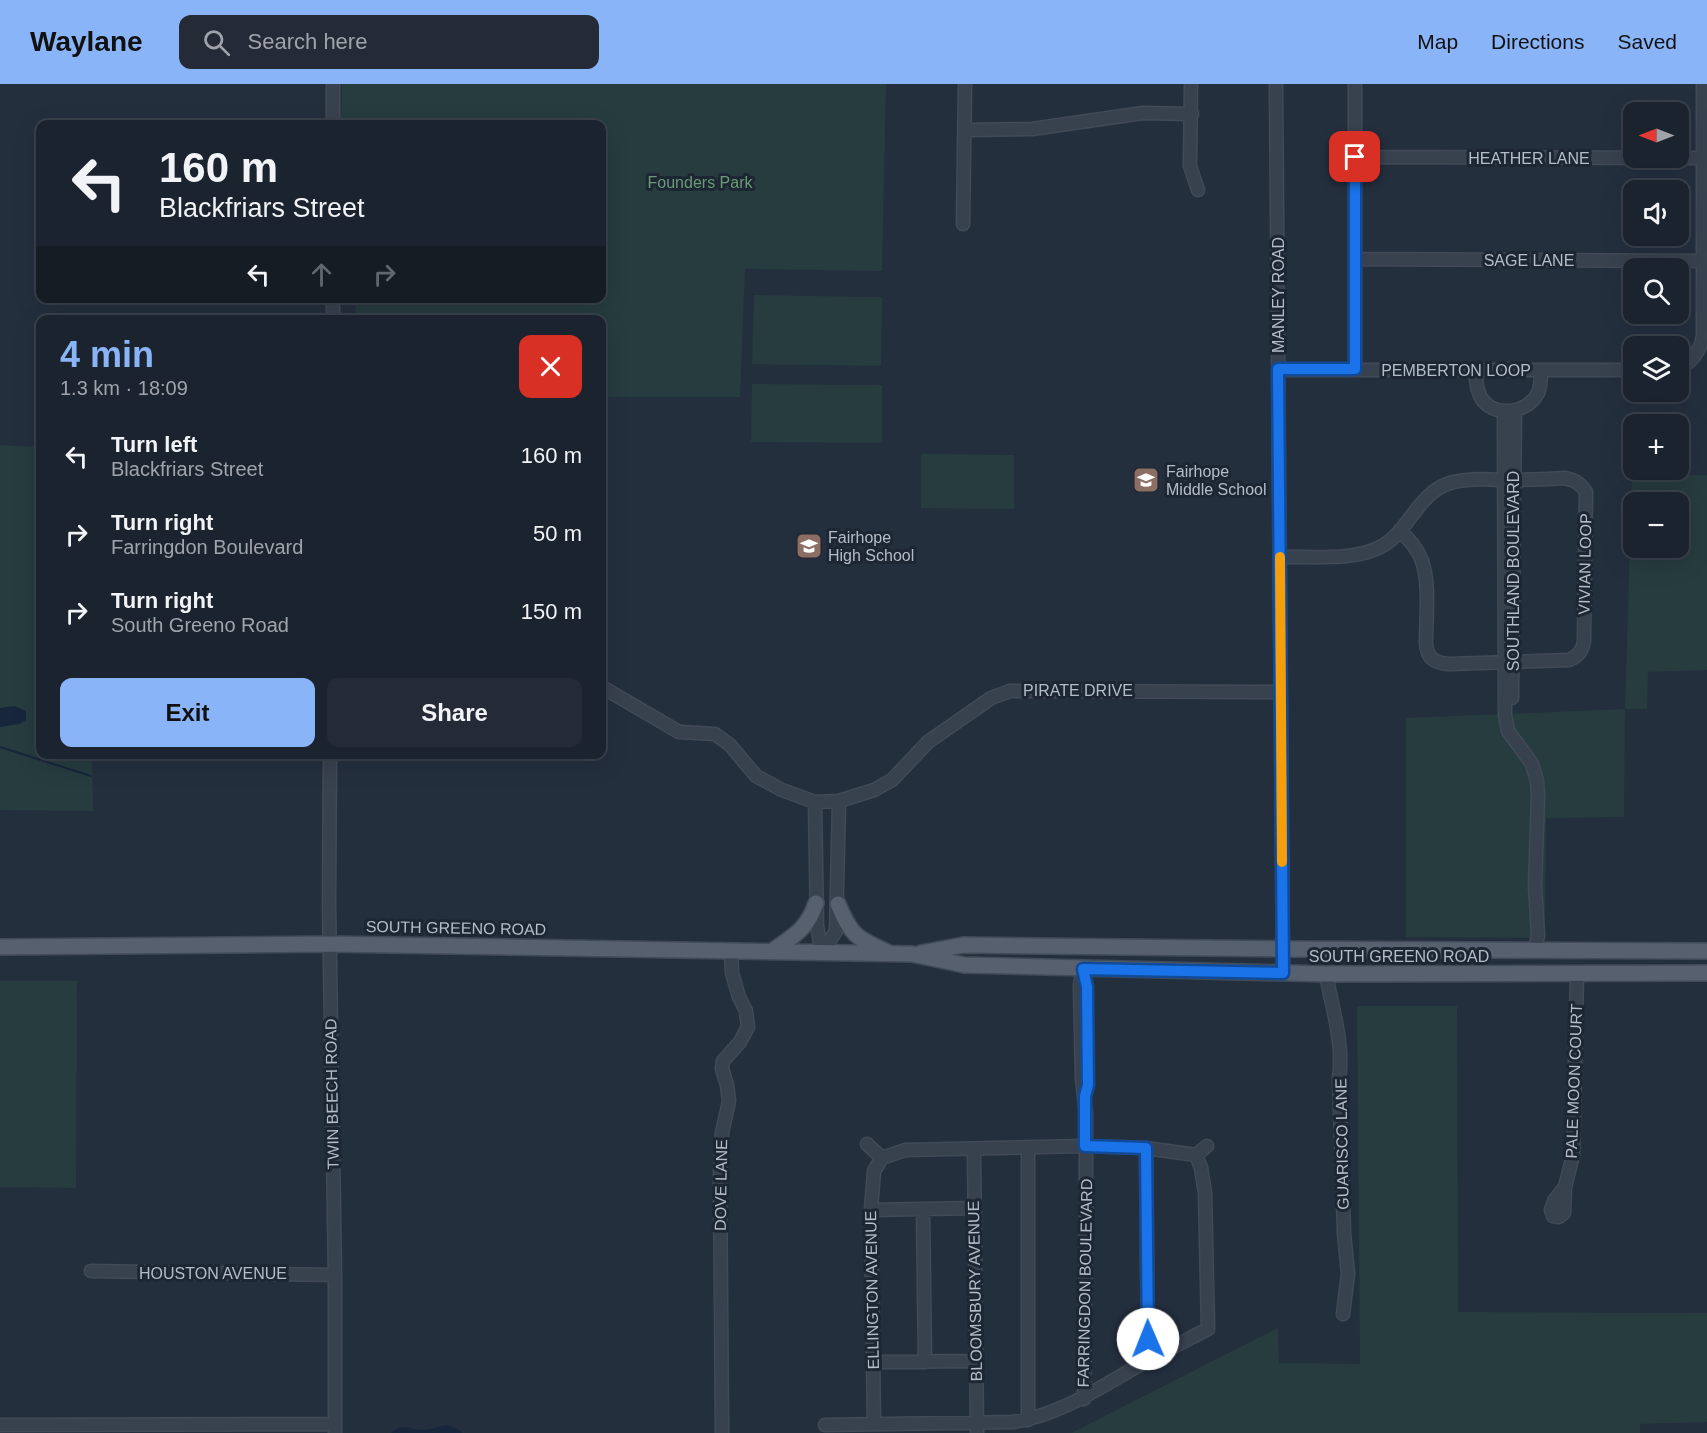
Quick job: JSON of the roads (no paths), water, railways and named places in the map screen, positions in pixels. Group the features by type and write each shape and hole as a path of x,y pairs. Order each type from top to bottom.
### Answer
{"main road":[{"path":"771,952 811,919 816,903"},
{"path":"838,904 853,934 892,954"},
{"name":"SOUTH GREENO ROAD","path":"0,947 330,944 892,954 912,954 963,945 1707,951"},
{"name":"SOUTH GREENO ROAD","path":"912,954 964,964 1083,969 1326,974 1707,973"}],"street":[{"path":"333,84 333,120"},
{"path":"963,224 965,84"},
{"path":"1191,84 1190,166 1198,190"},
{"name":"MANLEY ROAD","path":"1276,84 1283,973"},
{"path":"1355,84 1355,369"},
{"path":"1689,362 1702,344 1703,84"},
{"path":"965,130 1032,129 1143,113 1192,114"},
{"name":"HEATHER LANE","path":"1355,157 1703,158"},
{"name":"SAGE LANE","path":"1355,259 1704,261"},
{"name":"PEMBERTON LOOP","path":"1278,369 1623,370"},
{"path":"1475,369 1479,394 1491,407 1509,411 1524,407 1537,394 1541,369"},
{"name":"SOUTHLAND BOULEVARD","path":"1509,411 1508,663 1512,717 1508,731 1532,764 1537,781 1535,885 1532,902 1534,951"},
{"name":"VIVIAN LOOP","path":"1280,557 1361,554 1386,544 1425,499 1448,484 1467,480 1564,478 1573,480 1581,484 1586,492 1582,649 1577,656 1569,660 1449,664 1431,659 1426,651 1426,578 1422,561 1414,546 1400,530"},
{"name":"PIRATE DRIVE","path":"606,689 679,732 715,734 730,745 756,776 782,790 815,802 839,801 874,790 892,780 928,742 991,698 1010,691 1281,692"},
{"name":"TWIN BEECH ROAD","path":"330,759 335,1429"},
{"path":"822,953 836,931 839,801"},
{"path":"815,802 817,926 822,953"},
{"name":"DOVE LANE","path":"722,1433 721,1163 722,1133 729,1101 728,1085 722,1069 723,1061 740,1042 748,1027 746,1011 732,973 731,951"},
{"name":"FARRINGDON BOULEVARD","path":"1083,969 1087,987 1088,1085 1085,1096 1084,1399"},
{"name":"GUARISCO LANE","path":"1326,974 1338,1030 1341,1062 1344,1233 1348,1274 1343,1314"},
{"name":"PALE MOON COURT","path":"1565,1187 1573,1155 1577,974"},
{"path":"867,1144 882,1158 905,1150 1085,1146 1146,1148 1196,1155 1208,1146"},
{"path":"1028,1148 1028,1420"},
{"path":"1146,1148 1148,1360"},
{"name":"BLOOMSBURY AVENUE","path":"974,1149 976,1428"},
{"path":"825,1425 874,1424 976,1428 1028,1420 1055,1412 1084,1399 1148,1360 1208,1329 1205,1193 1201,1168 1196,1155"},
{"name":"ELLINGTON AVENUE","path":"874,1424 871,1210 874,1171 882,1158"},
{"path":"871,1210 974,1208"},
{"path":"922,1209 925,1362"},
{"name":"HOUSTON AVENUE","path":"90,1271 335,1275"},
{"path":"873,1362 976,1360"},
{"path":"0,1425 335,1429"}],"water":[{"path":"14,706 26,711 26,720 19,724 0,727 0,708"},
{"path":"447,1425 462,1433 391,1433 404,1427 423,1430"}],"waterway":[{"path":"0,747 36,758"},
{"path":"38,759 91,776"}],"place":[{"name":"Fairhope Middle School","path":"1146,480"},
{"name":"Fairhope High School","path":"809,546"}],"park label":[{"name":"Founders Park","path":"700,182"}]}
